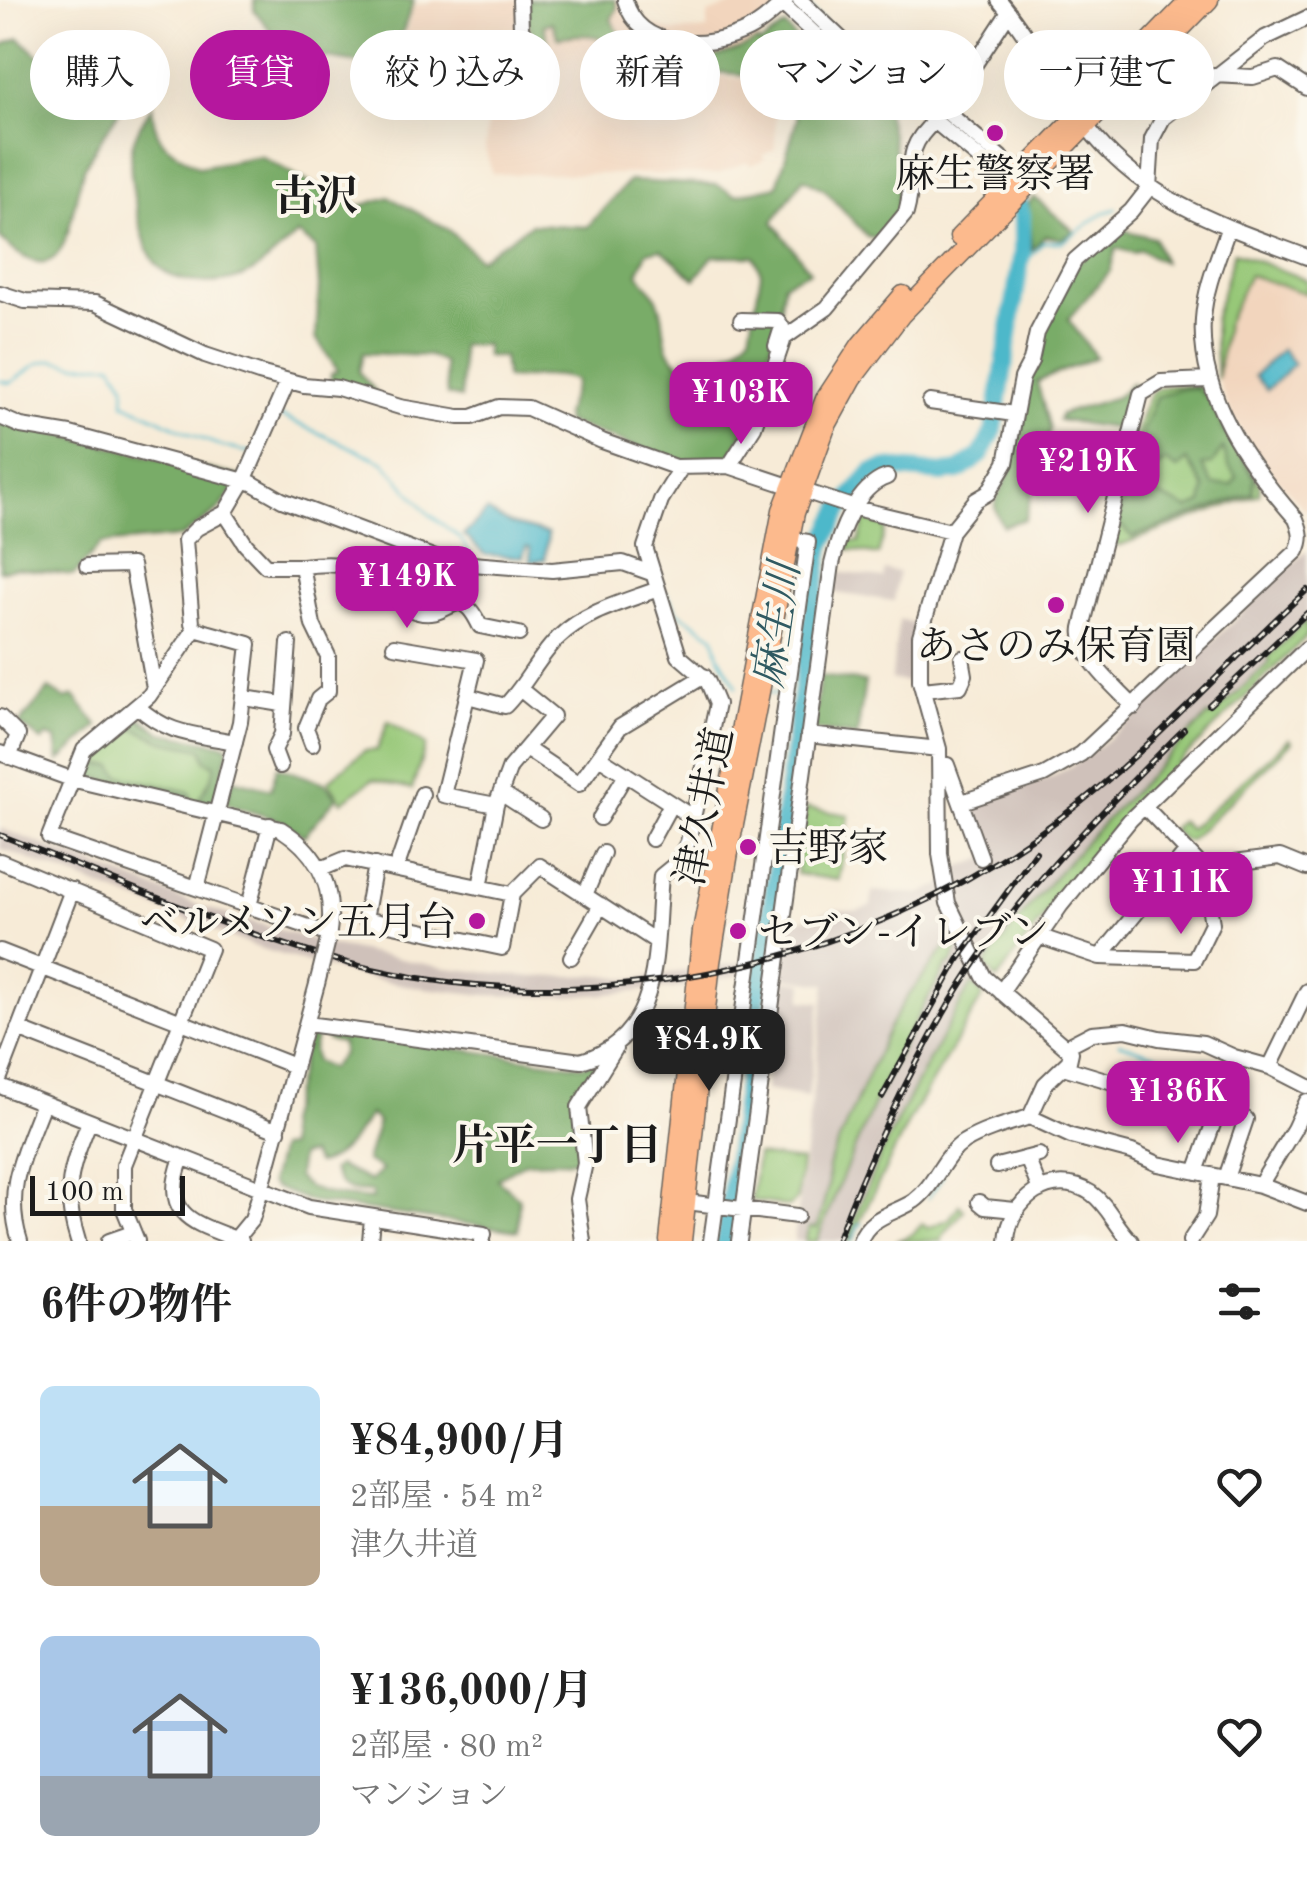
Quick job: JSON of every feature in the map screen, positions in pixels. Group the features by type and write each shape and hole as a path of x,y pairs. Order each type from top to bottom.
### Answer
{"main road":[{"name":"津久井道","path":"1163,30 1190,0"},
{"name":"津久井道","path":"1177,30 1209,0"},
{"name":"津久井道","path":"669,1241 702,931 776,536 795,487 838,404 872,350 1013,189 1082,120"},
{"name":"津久井道","path":"682,1241 715,932 789,539 795,487"}],"street":[{"path":"520,0 523,30"},
{"path":"625,0 633,20 644,31 662,40 684,42 729,38 751,29 787,1 863,79 945,121 1000,157 1013,189"},
{"path":"775,356 784,338 827,308 901,223 912,194 912,148 918,136 945,121 1004,6 1020,30"},
{"path":"1214,76 1265,38 1307,18"},
{"path":"1214,76 1253,77 1274,68 1307,88"},
{"path":"1082,120 1132,175 1178,206 1307,258"},
{"path":"1030,1117 1044,1084 1063,1068 1071,1052 984,977 946,894 940,854 940,757 923,690 920,636 951,531 963,513 988,493 1001,476 1010,447 1003,412 1066,273 1085,248 1130,210 1149,188 1156,128 1163,120"},
{"path":"962,802 1055,770 1097,742 1297,551 1301,530 1296,519 1250,460 1208,380 1203,353 1204,305 1228,229"},
{"path":"0,293 25,301 94,303 181,346 288,381 338,388 372,400 457,417 472,417 499,407 528,408 616,447 681,468 729,466 848,506 951,531"},
{"path":"729,466 754,427 782,326 778,321 742,320"},
{"path":"1134,707 1088,655 1080,642 1082,628 1141,394 1161,382 1208,380"},
{"path":"197,888 245,698 249,644 196,628 192,623 184,540 224,513 244,481 288,381"},
{"path":"930,402 1003,412"},
{"path":"0,416 21,426 70,434 244,481 353,528 446,562 552,570 623,563 652,573"},
{"path":"582,1241 577,1199 584,1163 579,1107 650,995 660,876 669,872 688,842 717,704 704,676 679,656 645,547 667,488 681,468"},
{"path":"738,1241 832,564 848,506 876,480 887,476"},
{"path":"224,513 266,566 330,563 356,567 381,579 400,601 420,613 434,613 456,602 464,603 480,626 519,634"},
{"path":"711,1241 808,542 789,539"},
{"path":"462,564 480,577"},
{"path":"87,566 132,565 154,688"},
{"path":"302,566 313,624 328,656 328,692 318,699 306,728 312,744"},
{"path":"468,696 505,706 522,690 557,638 589,614 658,589"},
{"path":"196,628 154,688 84,750 49,837 329,937"},
{"path":"280,766 274,750 282,734 289,643"},
{"path":"394,646 476,660 444,794 499,799 542,819"},
{"path":"1001,992 1106,847 1307,648"},
{"path":"923,690 960,686 965,675 962,658"},
{"path":"527,749 579,784 620,726 704,676"},
{"path":"761,685 788,689"},
{"path":"480,887 510,767 554,716 522,690"},
{"path":"245,698 282,704"},
{"path":"136,706 157,725 235,742"},
{"path":"0,716 18,734 4,755 71,780 270,824 296,839 321,870 331,898 329,937 262,1190 252,1219 237,1240 198,1225 176,1204 173,1180 182,1158"},
{"path":"808,735 940,757 948,764 981,858"},
{"path":"599,757 692,817"},
{"path":"600,818 626,774"},
{"path":"396,869 422,794"},
{"path":"652,839 672,804"},
{"path":"1038,936 1100,956 1194,960 1212,923 1202,867 1144,806"},
{"path":"248,906 270,824"},
{"path":"1100,956 1187,851"},
{"path":"585,895 603,853"},
{"path":"1202,867 1280,856 1307,868"},
{"path":"321,870 346,858 512,894"},
{"path":"0,861 210,948 124,1164 121,1188 134,1237 109,1241"},
{"path":"375,865 365,919 502,948 512,894 540,866 654,940"},
{"path":"0,1076 72,890"},
{"path":"571,957 601,905"},
{"path":"0,951 294,1066"},
{"path":"1270,1067 1307,991"},
{"path":"307,1024 581,1061 602,1055 618,1044"},
{"path":"18,1029 278,1131"},
{"path":"1067,1046 1092,1033 1126,1030 1203,1044 1270,1067 1307,1086"},
{"path":"1063,1068 1119,1084"},
{"path":"0,1086 322,1210 484,1234 482,1241"},
{"path":"1260,1185 1307,1101"},
{"path":"20,1241 11,1209 12,1189 43,1103"},
{"path":"860,1241 876,1219 925,1192 957,1148 988,1130 1030,1117 1071,1136 1132,1152 1158,1164 1260,1185 1307,1203"},
{"path":"78,1241 70,1216 68,1179 89,1122"},
{"path":"997,1166 1034,1156 1040,1190"},
{"path":"1190,1241 1206,1216 1211,1175"},
{"path":"1007,1241 1008,1224 1028,1196 1069,1185 1094,1195 1131,1241"},
{"path":"687,1202 797,1216"},
{"path":"980,1202 985,1207 1015,1210"},
{"path":"370,1241 372,1218"}],"shaded area":[{"path":"432,0 529,0 526,7 543,25 552,22 555,30 406,30 414,5"},
{"path":"615,0 635,0 650,24 667,30 616,30 611,20"},
{"path":"746,0 771,0 786,17 770,30 740,30 740,50 722,57 720,30 708,30 708,14"},
{"path":"579,34 580,120 720,120 720,76 740,79 740,120 776,120 775,149 763,155 764,160 750,165 747,162 718,174 493,174 485,149 488,120 560,120 560,38"},
{"path":"1234,252 1307,279 1307,512 1257,457 1229,409 1217,379 1214,320"},
{"path":"1307,550 1307,634 1127,808 994,975 967,930 954,898 943,906 983,990 894,1143 845,1241 794,1241 826,984 780,977 781,966 678,988 566,997 485,995 416,987 353,975 259,948 0,848 0,828 203,907 331,945 445,968 534,977 603,975 633,979 737,963 784,950 788,923 836,909 856,911 871,906 872,891 920,894 938,886 939,889 949,871 986,858 968,809 971,805 1052,777 1083,759 1130,721"},
{"path":"884,570 898,572 894,601 835,593 838,572 883,578"},
{"path":"899,619 920,625 916,683 891,680"},
{"path":"780,980 804,983 802,1000 821,1002 808,1097 765,1090"}],"green space":[{"path":"254,0 414,0 403,30 350,30 350,61 330,59 330,30 270,30 254,10"},
{"path":"529,0 615,0 617,8 611,20 618,30 580,30 580,35 560,38 560,30 555,30 552,22 544,25 545,30 531,30"},
{"path":"19,38 30,48 30,120 113,120 84,169 63,244 54,257 42,263 24,257 0,238 0,46"},
{"path":"740,49 740,74 720,73 720,55"},
{"path":"145,120 153,120 165,144 199,167 260,156 360,206 389,197 449,230 479,259 531,224 587,227 629,181 717,185 735,195 777,186 797,120 888,120 897,160 898,220 880,239 867,236 825,190 803,178 773,222 810,271 784,283 777,331 768,354 772,358 757,410 728,461 685,465 566,422 576,381 551,376 506,378 503,357 486,356 485,345 461,345 461,398 447,395 444,363 430,356 363,353 359,372 376,392 376,398 331,384 331,374 338,371 316,338 316,248 298,234 257,269 222,281 188,281 167,273 153,259 142,231 134,197 131,155","holes":["661,249 695,279 713,256 754,256 761,273 750,335 737,348 694,372 673,358 658,301 638,273 647,252"]},
{"path":"1034,197 1074,231 1063,239 1045,236 1032,250 1028,204"},
{"path":"1120,229 1154,238 1163,262 1140,250 1133,253 1116,248 1110,271 1068,319 1096,357 1037,382 1050,429 1025,519 1003,526 995,502 1010,471 1017,439 1022,437 1024,427 1018,417 1038,341 1076,264"},
{"path":"1234,252 1307,280 1307,294 1249,275 1226,324 1217,379 1214,320"},
{"path":"1134,384 1120,429 1058,420 1061,414 1117,397"},
{"path":"1205,385 1260,485 1259,494 1118,546 1110,540 1145,405 1151,394 1162,388"},
{"path":"1196,388 1208,398 1254,478 1253,493 1132,537 1118,523 1142,431 1156,397 1177,389","holes":["1223,448 1237,477 1231,485 1213,485 1202,465 1212,464","1187,460 1205,489 1202,503 1188,509 1139,486 1140,469 1155,469 1165,461 1177,469"]},
{"path":"0,420 242,477 220,509 181,537 101,544 74,575 15,568 0,571"},
{"path":"865,519 886,527 878,555 847,549 849,541 859,542"},
{"path":"1307,620 1307,636 1128,813 1062,892 997,980 985,965 1063,867 1149,775 1270,662 1268,657"},
{"path":"820,676 865,682 857,736 813,730"},
{"path":"49,689 65,699 74,696 98,726 59,762 56,739 47,736 42,741 19,724"},
{"path":"133,715 162,733 226,745 229,749 215,802 198,801 215,765 206,761 202,749 131,729 103,751 93,750"},
{"path":"138,715 162,733 226,745 211,804 82,775 88,753"},
{"path":"388,721 426,745 412,789 373,779 342,802 328,781 364,751 377,750"},
{"path":"1289,739 1292,742 1189,841 1172,829 1180,821 1189,829"},
{"path":"82,763 113,766 120,776 190,792 191,799 82,775"},
{"path":"277,767 325,783 337,797 304,836 281,821 226,804 233,779 271,789"},
{"path":"806,808 849,815 839,880 796,874"},
{"path":"955,935 960,943 951,965 948,964 892,1065 817,1241 805,1241 809,1227 817,1228 828,1187 828,1166 888,1029"},
{"path":"972,983 983,996 911,1117 847,1241 887,1141"},
{"path":"318,1030 313,1049 315,1061 330,1069 342,1054 342,1043 327,1040 327,1031 582,1066 601,1060 580,1097 580,1160 526,1162 497,1179 519,1198 518,1231 311,1202 273,1187 270,1183 279,1148 288,1147 286,1123 309,1032","holes":["370,1114 378,1122 366,1161 382,1170 370,1181 338,1166 332,1170 343,1186 352,1191 372,1192 372,1199 321,1192 297,1177 300,1156 310,1154 317,1164 325,1161 348,1145"]},
{"path":"757,1155 801,1161 797,1199 789,1207 751,1200"},
{"path":"959,1205 964,1210 942,1241 896,1241 911,1235 922,1224 928,1228 949,1219"}],"water":[{"path":"1282,349 1294,364 1267,390 1254,376"},
{"path":"487,511 510,524 548,534 545,560 530,562 530,548 526,547 523,557 485,555 464,535"}],"waterway":[{"name":"麻生川","path":"789,0 820,30"},
{"name":"麻生川","path":"724,1241 822,546 841,509 872,472 888,468 959,471 981,455 994,430 1022,252 1022,214 1013,188 1001,172 944,120"},
{"path":"1019,270 1043,242 1063,242 1103,213 1116,209"},
{"path":"0,381 10,383 39,363 52,360 76,365 112,364 125,385 124,403 203,439 250,452"},
{"path":"278,415 384,462 428,513 460,538 471,555"},
{"path":"666,592 678,612 714,636 719,656 737,687"},
{"path":"769,693 782,695"},
{"path":"794,697 799,698"},
{"path":"1119,1043 1172,1060 1222,1064 1225,1060"},
{"path":"928,1198 943,1176"},
{"path":"853,1241 862,1224"}],"railway":[{"path":"0,835 259,936 347,963 439,981 533,988 628,984 722,970 813,946 901,912 985,869 1096,790 1307,590"},
{"path":"1209,705 1307,613"},
{"path":"837,1241 903,1089 974,964 1059,858 1184,729"},
{"path":"882,1097 958,960 1036,852"}],"place":[{"name":"麻生警察署","path":"995,133"},
{"name":"あさのみ保育園","path":"1056,605"},
{"name":"吉野家","path":"748,847"},
{"name":"ベルメソン五月台","path":"477,921"},
{"name":"セブン-イレブン","path":"738,931"}],"district":[{"name":"古沢","path":"316,195"},
{"name":"片平一丁目","path":"557,1144"}]}
